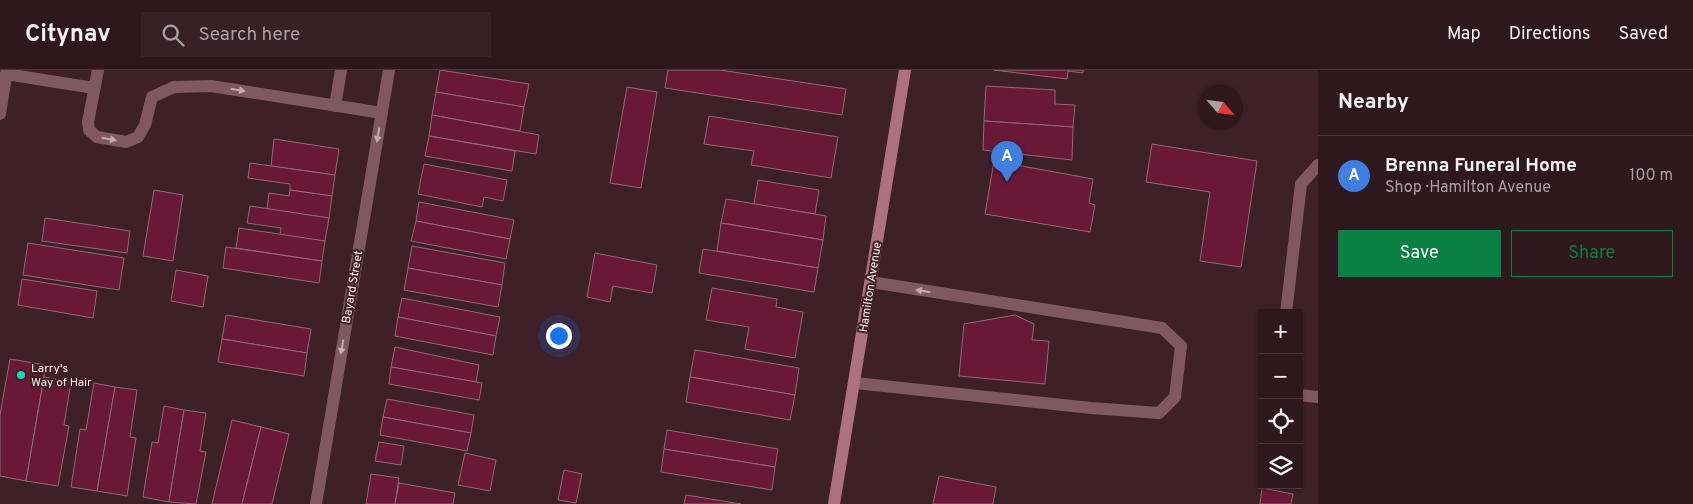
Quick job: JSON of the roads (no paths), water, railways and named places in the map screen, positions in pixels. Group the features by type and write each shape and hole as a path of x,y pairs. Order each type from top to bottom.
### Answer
{"main road":[{"name":"Hamilton Avenue","path":"834,504 906,70"}],"street":[{"path":"98,70 88,122 89,130 97,137 126,142 138,137 145,126 152,97 174,87 211,86 382,113"},
{"path":"335,106 340,70"},
{"name":"Bayard Street","path":"316,504 389,70"},
{"path":"0,114 7,72 94,88"},
{"path":"1286,309 1301,184 1318,165"},
{"path":"855,383 1091,408 1159,413 1175,397 1181,346 1162,328 871,282"},
{"path":"1303,395 1318,397"}],"place":[{"name":"Brenna Funeral Home","path":"1007,182"},
{"name":"Larry's Way of Hair","path":"21,375"}]}
